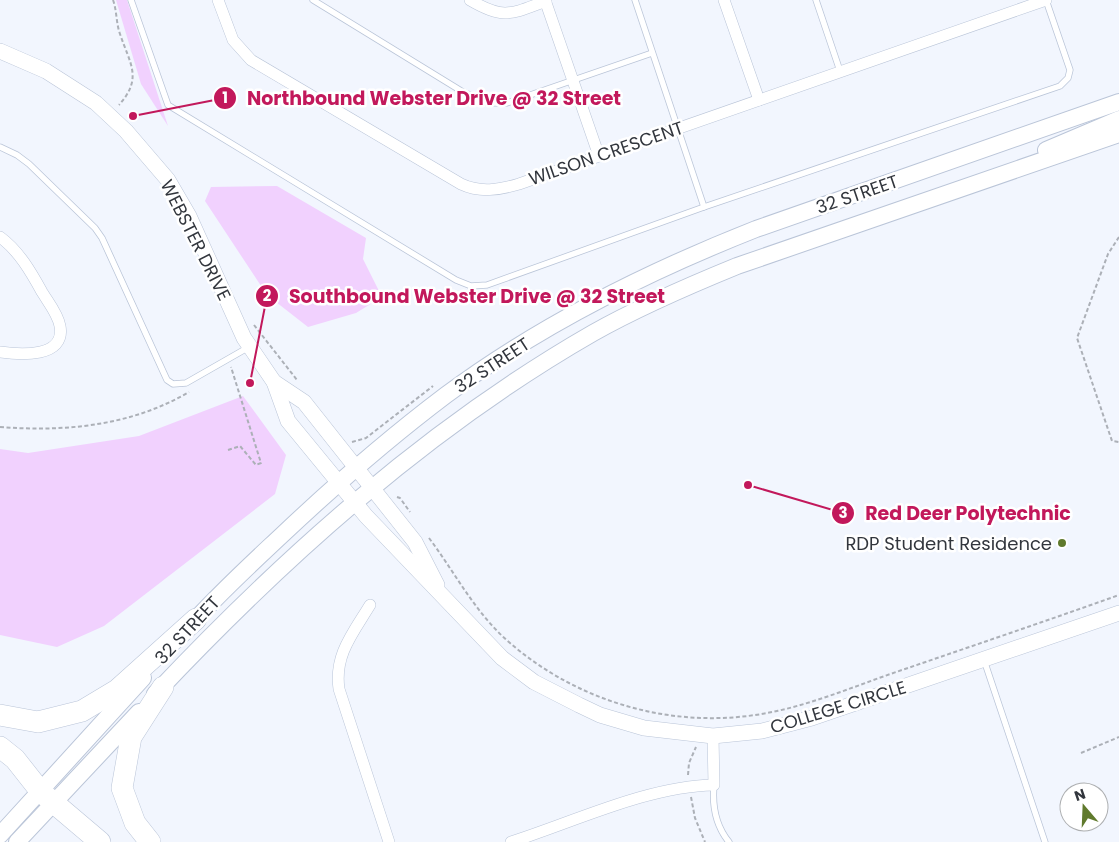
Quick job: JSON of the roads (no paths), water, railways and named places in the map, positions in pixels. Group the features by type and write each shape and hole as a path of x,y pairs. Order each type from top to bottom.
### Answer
{"highway":[{"path":"0,715 38,722 82,711 117,690 196,619"},
{"path":"150,842 135,823 122,788 131,737 162,687"},
{"path":"0,747 15,759 48,797 100,842"}],"main road":[{"name":"32 STREET","path":"18,842 48,797 196,619 337,483 447,394 562,321 654,272 756,229 1119,102"},
{"path":"984,181 1064,141 1119,119"},
{"name":"32 STREET","path":"0,835 48,797 162,687 211,635 371,489 480,406 594,332 688,286 763,257 1119,134"}],"street":[{"name":"WILSON CRESCENT","path":"218,0 233,40 251,60 471,188 501,189 1046,0"},
{"path":"470,0 483,8 502,14 509,14 546,1 599,156"},
{"path":"724,0 759,100"},
{"name":"WEBSTER DRIVE","path":"0,51 16,56 66,82 109,114 136,141 168,180 188,216 250,346 274,382 288,420 355,503"},
{"path":"0,237 26,264 56,316 60,326 60,336 55,346 47,352 0,352"},
{"name":"WEBSTER DRIVE","path":"274,382 304,402 371,489"},
{"name":"COLLEGE CIRCLE","path":"371,489 414,542 442,594"},
{"name":"COLLEGE CIRCLE","path":"355,503 402,556 442,594 502,658 534,682 579,705 600,715 644,728 713,736 762,731 793,724 1119,613"},
{"path":"370,605 342,651 337,672 339,689 390,842"},
{"path":"511,842 644,797 689,787 714,785 713,736"}],"lane":[{"path":"131,0 168,105 456,280 471,286 487,286 704,207 1060,86 1068,78 1070,70 1046,0"},
{"path":"313,0 463,92 489,103 507,103 652,53"},
{"path":"635,0 704,207"},
{"path":"816,0 840,72"},
{"path":"0,147 17,155 29,164 95,228 108,249 167,380 173,384 186,383 250,346"},
{"path":"984,660 1045,842"},
{"path":"714,785 716,818 720,829 729,842"}],"place":[{"name":"Northbound Webster Drive @ 32 Street","path":"133,116"},
{"name":"Southbound Webster Drive @ 32 Street","path":"250,383"},
{"name":"Red Deer Polytechnic","path":"748,485"},
{"name":"RDP Student Residence","path":"1062,543"}]}
